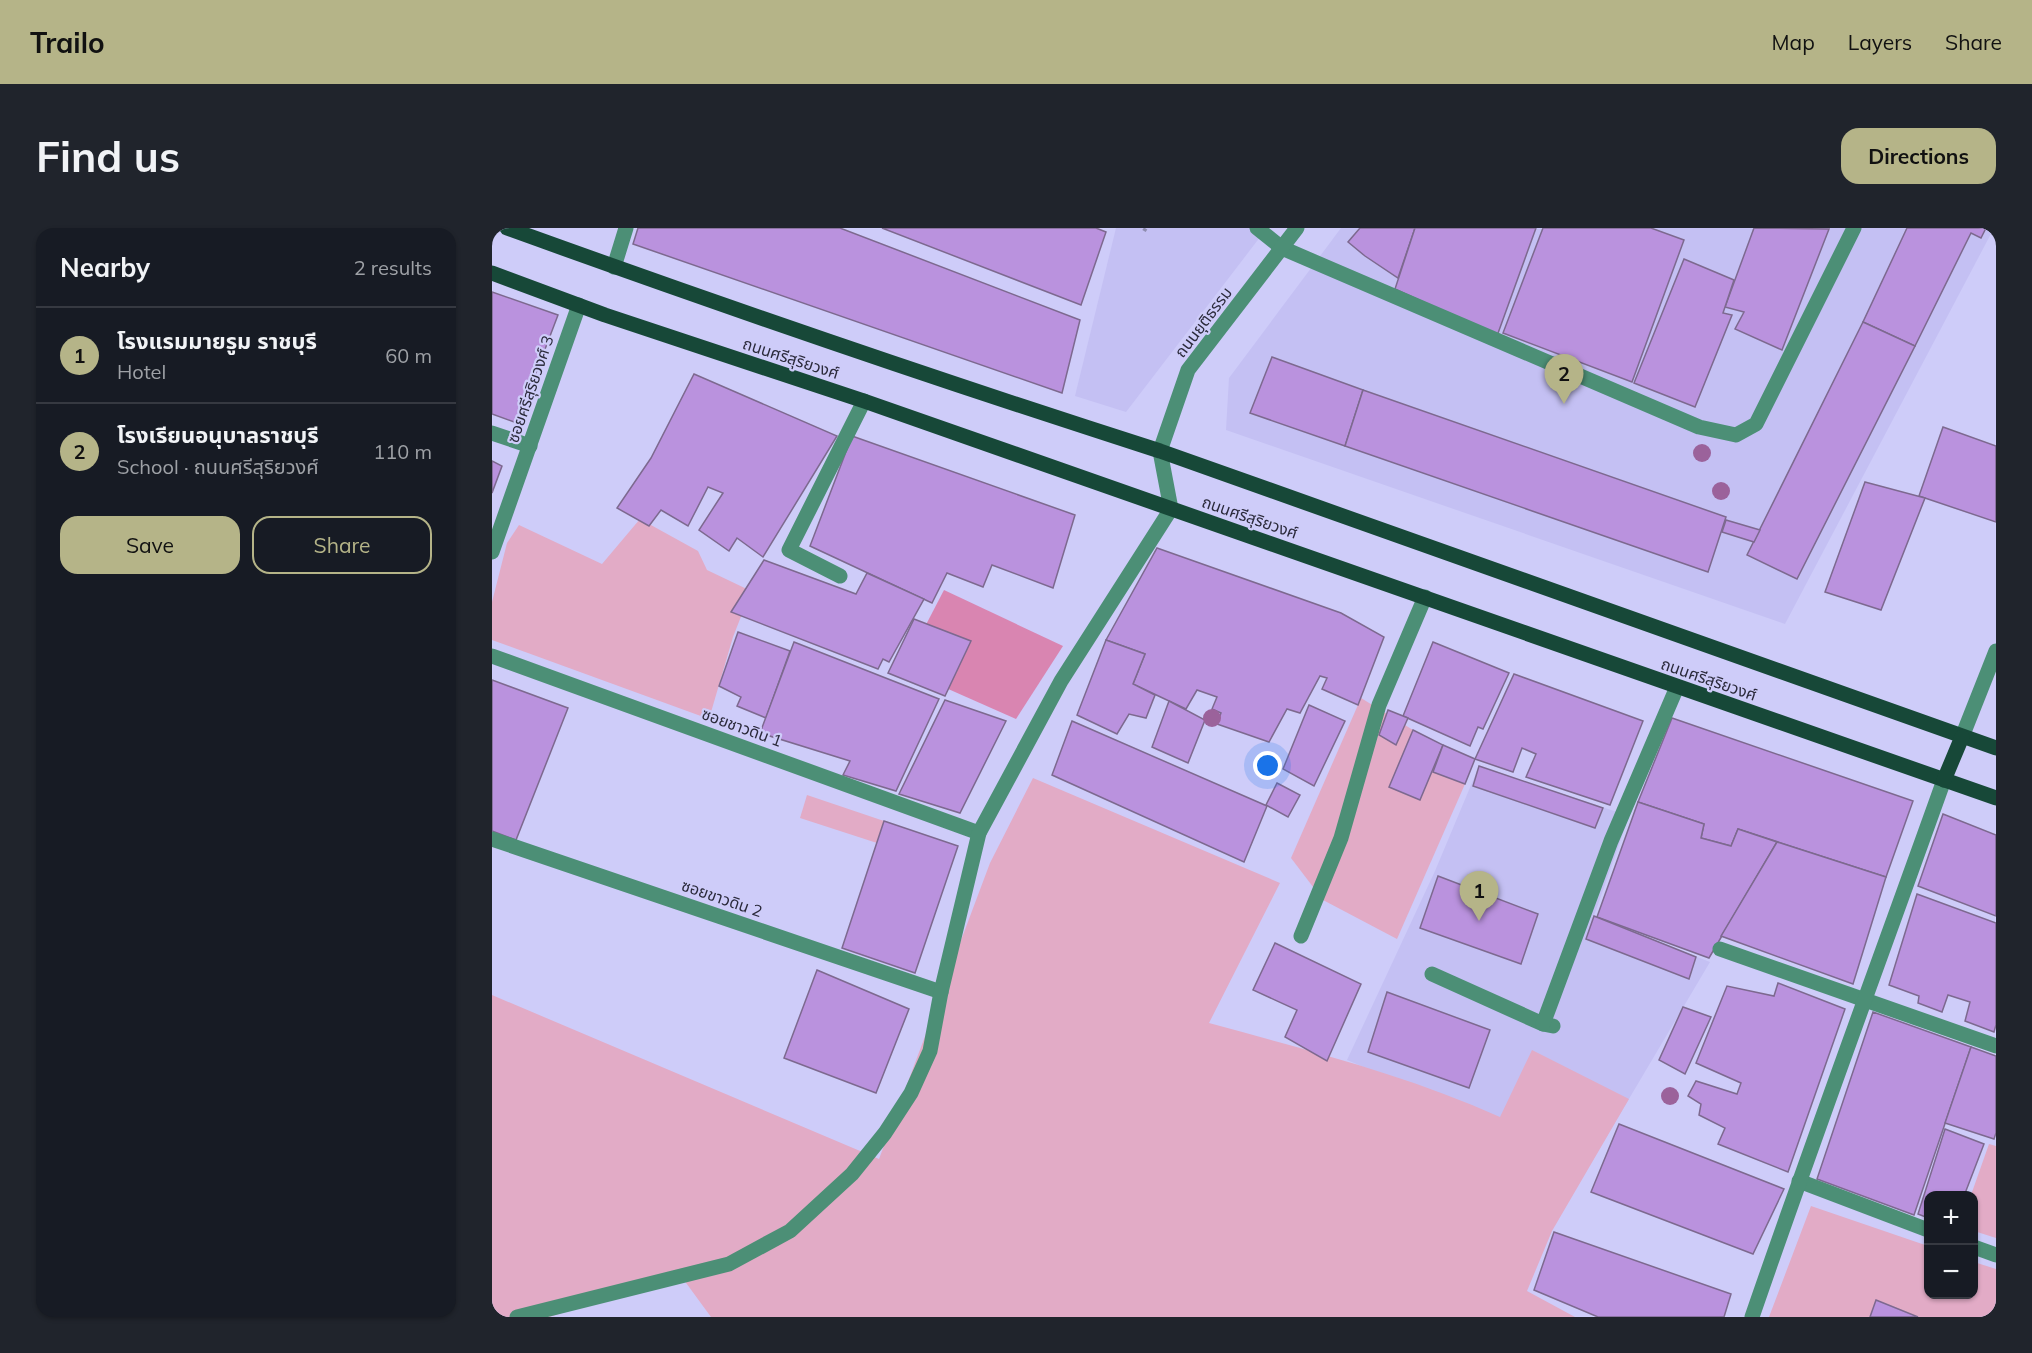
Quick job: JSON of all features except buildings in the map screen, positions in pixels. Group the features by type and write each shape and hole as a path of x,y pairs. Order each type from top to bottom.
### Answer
{"main road":[{"name":"ถนนศรีสุริยวงศ์","path":"507,228 614,267 1053,417 1160,451 1996,748"},
{"name":"ถนนศรีสุริยวงศ์","path":"492,273 1996,798"},
{"path":"1944,780 1962,737"}],"street":[{"path":"614,267 626,228"},
{"path":"1257,228 1282,248 1699,427 1736,435 1756,424 1854,228"},
{"name":"ถนนยุติธรรม","path":"1160,451 1188,370 1297,228"},
{"name":"ซอยศรีสุริยวงศ์ 3","path":"492,552 579,305"},
{"path":"840,576 789,550 864,401"},
{"path":"492,433 530,446"},
{"path":"517,1317 729,1264 790,1231 852,1174 885,1133 911,1094 930,1051 941,992 979,833 1061,681 1171,509 1160,451"},
{"path":"1301,936 1341,838 1379,705 1425,597"},
{"path":"1962,737 1996,651"},
{"name":"ซอยชาวดิน 1","path":"492,656 979,833"},
{"path":"1432,974 1548,1025 1602,852 1677,687"},
{"path":"1752,1317 1944,780"},
{"name":"ซอยขาวดิน 2","path":"492,839 941,992"},
{"path":"1720,949 1996,1046"},
{"path":"1799,1181 1924,1228"},
{"path":"1978,1248 1996,1255"}],"shaded area":[{"path":"1116,228 1267,228 1126,412 1075,396"},
{"path":"1341,228 1994,228 1785,624 1226,430 1229,378"},
{"path":"640,519 698,551 707,570 751,591 733,637 709,719 492,640 492,602 507,543 519,525 602,564"},
{"path":"944,590 1063,646 1016,719 903,669"},
{"path":"1361,698 1413,730 1465,784 1397,939 1323,900 1291,858"},
{"path":"1479,766 1629,816 1594,916 1710,962 1591,1163 1347,1060 1435,871"},
{"path":"1033,778 1280,883 1209,1023 1393,1076 1500,1117 1532,1050 1629,1099 1552,1231 1527,1291 1575,1317 711,1317 681,1276 549,1317 492,1317 492,995 879,1159 990,863"},
{"path":"807,795 884,821 877,843 800,818"},
{"path":"1989,1144 1996,1146 1996,1238 1978,1232 1978,1191 1972,1191"},
{"path":"1811,1206 1924,1245 1924,1299 1978,1299 1978,1263 1996,1269 1996,1317 1918,1317 1877,1301 1870,1317 1769,1317"}],"place":[{"name":"โรงเรียนอนุบาลราชบุรี","path":"1564,404"},
{"name":"โรงแรมมายรูม ราชบุรี","path":"1479,921"}]}
